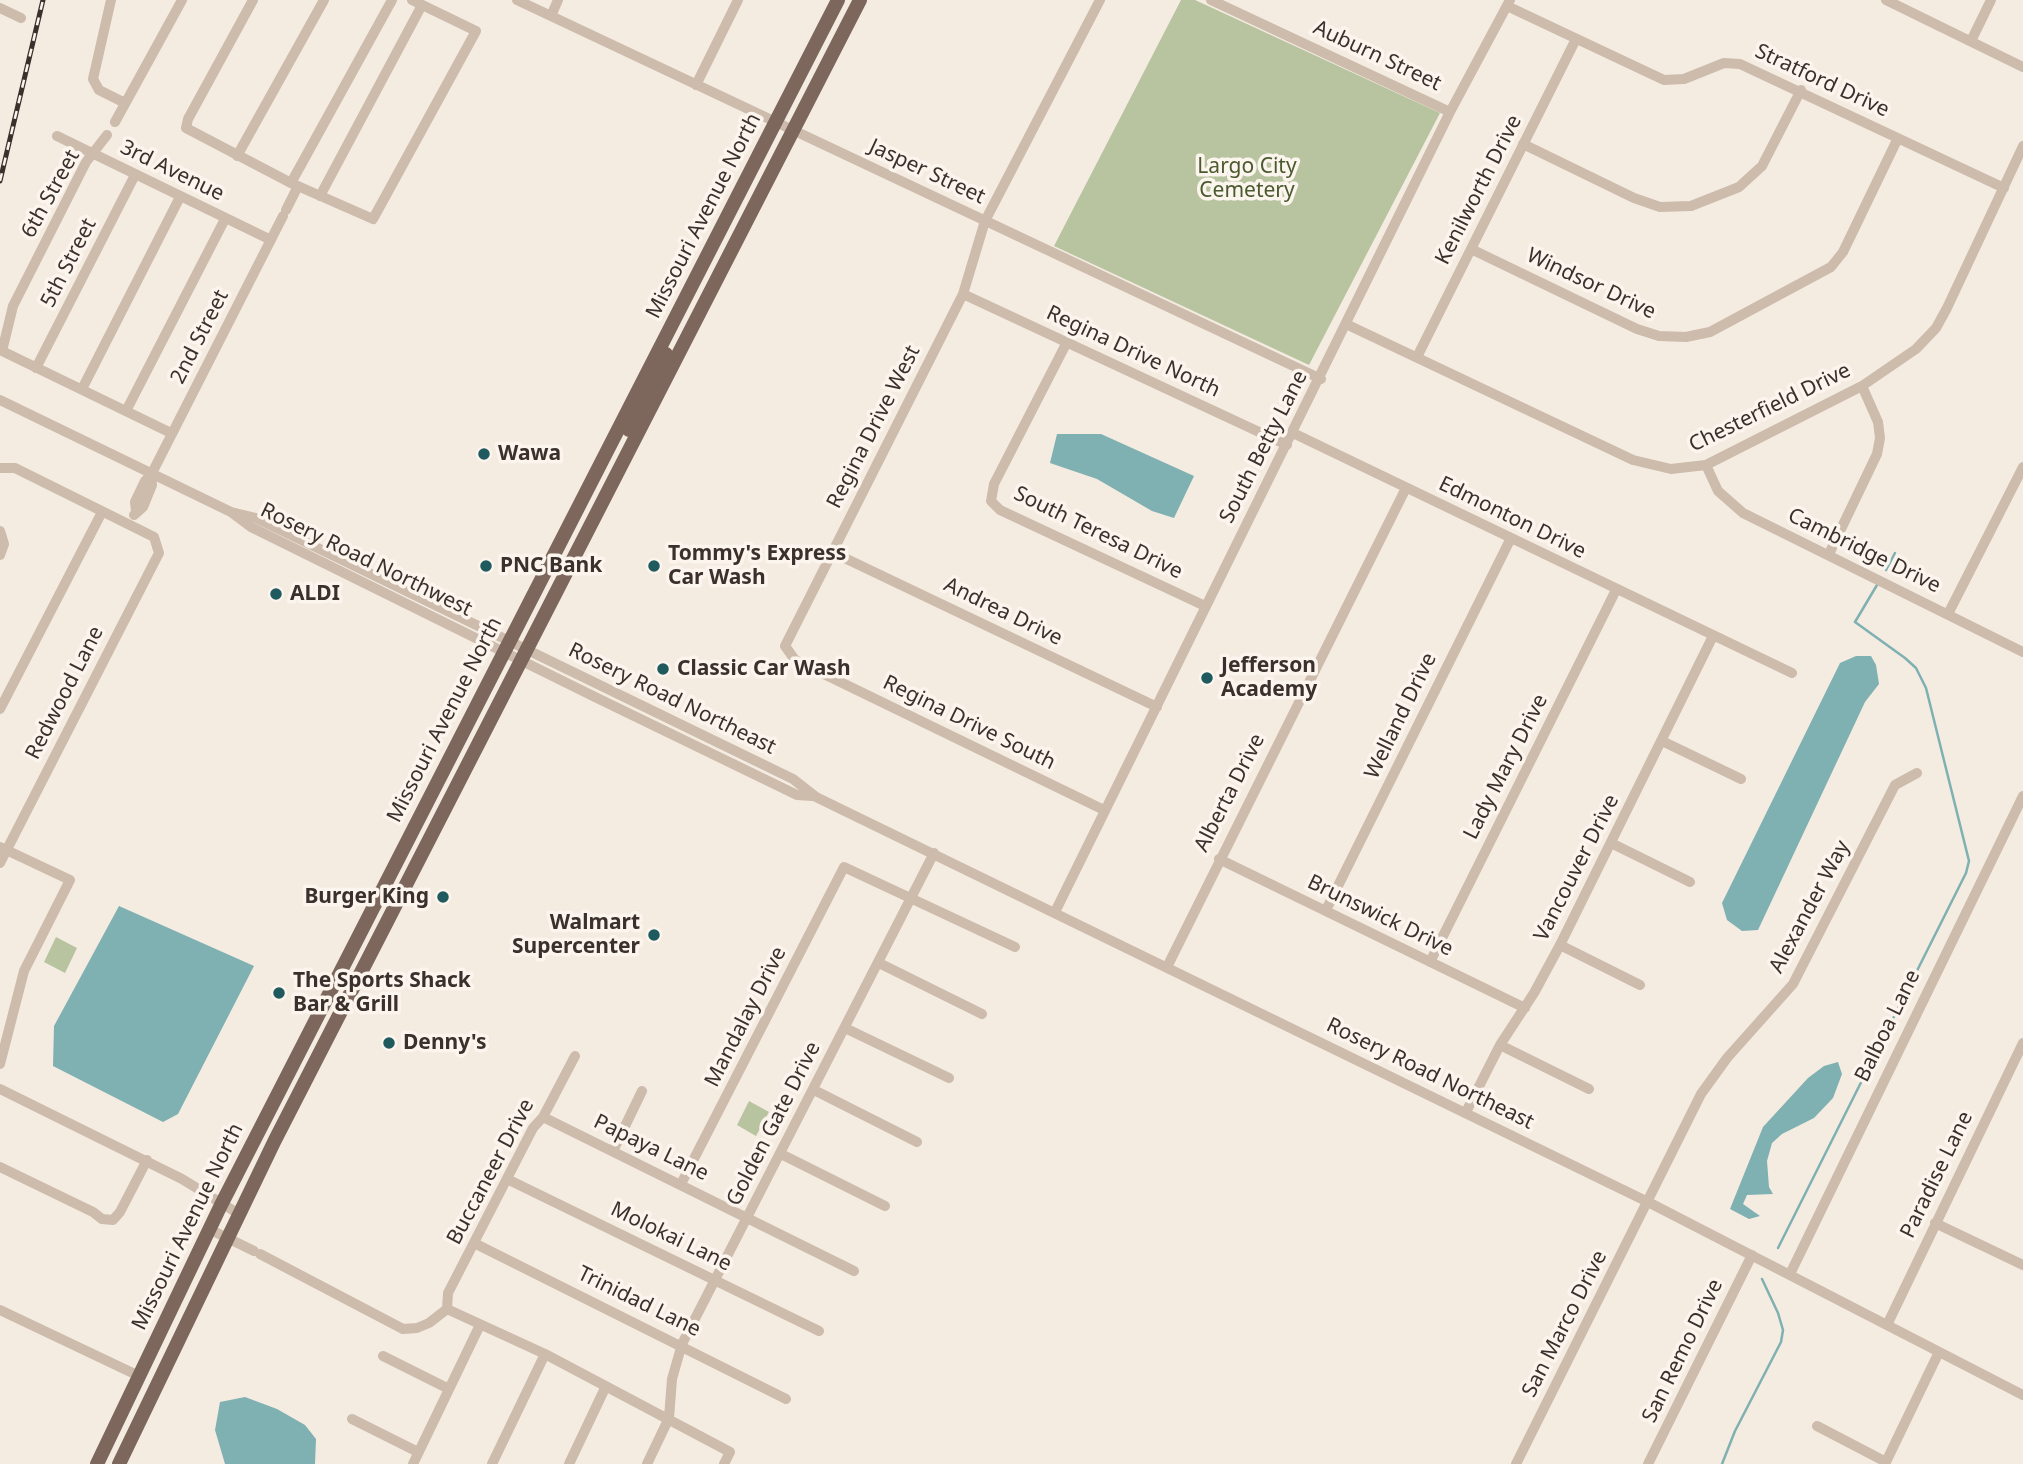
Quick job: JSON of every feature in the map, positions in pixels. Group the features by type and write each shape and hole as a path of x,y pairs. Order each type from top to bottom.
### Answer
{"main road":[{"name":"Missouri Avenue North","path":"97,1464 221,1205 838,0"},
{"name":"Missouri Avenue North","path":"119,1464 239,1214 860,0"},
{"path":"655,401 655,380 677,334 686,297"},
{"path":"605,497 611,471 642,403 642,383"},
{"path":"382,933 378,919 417,840 414,827"},
{"path":"357,937 364,950 366,965"},
{"path":"159,1379 154,1366 165,1341 165,1323"},
{"path":"139,1376 142,1383 143,1413"}],"street":[{"path":"111,0 93,79 99,90 125,103"},
{"path":"115,122 182,0"},
{"path":"253,0 186,128 237,156 295,184 373,219 380,212 476,31 417,3 320,195"},
{"path":"237,156 324,0"},
{"name":"2nd Street","path":"129,525 136,511 143,507 152,485 151,475 171,433 285,213 295,184 392,0"},
{"name":"Jasper Street","path":"517,0 1321,380"},
{"path":"551,16 558,0"},
{"path":"696,85 738,0"},
{"name":"Regina Drive West","path":"785,646 963,294 985,221 1100,0"},
{"name":"Auburn Street","path":"1211,0 1451,112"},
{"path":"1886,0 2023,67"},
{"path":"1971,41 1991,0"},
{"name":"South Betty Lane","path":"1055,912 1205,606 1321,380 1451,112 1508,3"},
{"name":"Stratford Drive","path":"1508,3 1576,39 1664,80 1674,81 1714,65 1732,63 1801,90 2004,188"},
{"path":"0,8 21,18"},
{"name":"Kenilworth Drive","path":"1417,357 1576,39"},
{"path":"1523,144 1634,198 1660,207 1691,206 1739,187 1762,166 1801,90"},
{"name":"6th Street","path":"36,368 2,351 13,306 93,154 107,135"},
{"name":"3rd Avenue","path":"57,136 271,240"},
{"name":"Windsor Drive","path":"1471,249 1645,332 1686,337 1710,332 1831,267 1843,252 1898,138"},
{"name":"Chesterfield Drive","path":"1348,325 1633,460 1671,469 1706,465 1862,386 1916,349 1936,328 2023,146"},
{"name":"5th Street","path":"36,368 135,175"},
{"path":"82,389 180,197"},
{"path":"126,411 225,219"},
{"name":"Regina Drive North","path":"963,294 1287,445"},
{"name":"South Teresa Drive","path":"1068,342 994,484 991,501 1000,510 1205,606"},
{"path":"36,368 171,433"},
{"path":"1829,554 1879,446 1878,422 1862,386"},
{"name":"Rosery Road Northwest","path":"0,400 231,512 256,518 398,587 507,646"},
{"name":"Edmonton Drive","path":"1293,433 1792,673"},
{"name":"Cambridge Drive","path":"1706,465 1718,491 1728,504 2023,652"},
{"path":"1,467 15,468 129,525"},
{"path":"1948,614 2023,467"},
{"name":"Alberta Drive","path":"1167,967 1406,488"},
{"path":"0,709 102,512"},
{"name":"Rosery Road Northwest","path":"231,512 251,527 507,646"},
{"name":"Redwood Lane","path":"0,863 3,848 159,553 154,537 129,525"},
{"path":"0,531 4,544 0,555"},
{"name":"Welland Drive","path":"1326,910 1511,538"},
{"name":"Andrea Drive","path":"832,552 1157,707"},
{"path":"337,568 348,569 385,586 398,587"},
{"name":"Lady Mary Drive","path":"1430,962 1616,590"},
{"name":"Vancouver Drive","path":"1466,1112 1500,1045 1525,1008 1560,945 1713,636"},
{"name":"Rosery Road Northeast","path":"507,646 793,779 816,797 1648,1202 2023,1395"},
{"name":"Regina Drive South","path":"785,646 795,660 804,665 1104,810"},
{"path":"1662,741 1741,779"},
{"name":"Alexander Way","path":"1648,1202 1701,1094 1727,1058 1793,984 1895,785 1916,774"},
{"name":"Balboa Lane","path":"1790,1274 2023,796"},
{"path":"1611,843 1690,882"},
{"path":"0,1064 24,971 70,880 3,848"},
{"name":"Golden Gate Drive","path":"669,1418 672,1379 682,1345 934,853"},
{"name":"Brunswick Drive","path":"1219,859 1525,1008"},
{"name":"Mandalay Drive","path":"681,1184 844,867 912,899"},
{"path":"912,899 1015,947"},
{"path":"1560,945 1640,985"},
{"path":"879,963 982,1014"},
{"path":"845,1028 949,1078"},
{"name":"Paradise Lane","path":"1887,1325 2023,1043"},
{"path":"1500,1045 1589,1089"},
{"name":"Buccaneer Drive","path":"447,1309 448,1293 533,1128 543,1117 575,1056"},
{"path":"0,1088 147,1160 239,1214"},
{"path":"814,1090 917,1142"},
{"path":"612,1151 642,1091"},
{"name":"Papaya Lane","path":"543,1117 681,1184 746,1220 854,1271"},
{"path":"782,1154 885,1206"},
{"path":"0,1167 102,1219 113,1220 147,1160"},
{"name":"Molokai Lane","path":"507,1179 819,1331"},
{"name":"San Marco Drive","path":"1516,1464 1648,1202"},
{"path":"1935,1223 2023,1265"},
{"path":"209,1229 403,1329 429,1323 447,1309 545,1354 730,1452 724,1464"},
{"name":"Trinidad Lane","path":"474,1243 786,1399"},
{"name":"San Remo Drive","path":"1648,1464 1752,1255"},
{"path":"0,1310 139,1376"},
{"path":"413,1464 480,1325"},
{"path":"1817,1426 1886,1463 1939,1352"},
{"path":"492,1464 545,1354"},
{"path":"383,1356 449,1389"},
{"path":"569,1464 606,1385"},
{"path":"646,1464 669,1418"},
{"path":"352,1419 418,1452"}],"green space":[{"name":"Largo City Cemetery","path":"1181,0 1195,0 1440,113 1309,365 1054,246"},
{"path":"56,937 77,948 65,973 44,962"},
{"path":"749,1101 769,1112 756,1136 737,1125"}],"water":[{"path":"1057,434 1101,434 1194,476 1174,518 1152,511 1097,479 1050,463"},
{"path":"1856,656 1871,656 1876,665 1879,684 1865,702 1758,930 1742,931 1727,920 1722,903 1840,663"},
{"path":"119,906 254,966 178,1114 163,1122 53,1066 54,1026"},
{"path":"1838,1062 1842,1074 1833,1098 1814,1118 1782,1134 1772,1143 1767,1161 1769,1187 1773,1194 1747,1195 1743,1204 1760,1216 1749,1219 1730,1209 1763,1127 1808,1078 1824,1066"},
{"path":"245,1397 277,1409 305,1425 316,1439 315,1464 225,1464 215,1430 220,1402"}],"waterway":[{"path":"1886,570 1895,553"},
{"path":"1778,1248 1966,873 1969,861 1926,688 1916,668 1855,622 1877,585"},
{"path":"1722,1464 1735,1431 1781,1342 1783,1330 1778,1313 1762,1279"}],"railway":[{"path":"0,181 43,0"}],"place":[{"name":"Wawa","path":"484,454"},
{"name":"PNC Bank","path":"486,566"},
{"name":"Tommy's Express Car Wash","path":"654,566"},
{"name":"ALDI","path":"276,594"},
{"name":"Classic Car Wash","path":"663,669"},
{"name":"Jefferson Academy","path":"1207,678"},
{"name":"Burger King","path":"443,897"},
{"name":"Walmart Supercenter","path":"654,935"},
{"name":"The Sports Shack Bar & Grill","path":"279,993"},
{"name":"Denny's","path":"389,1043"}]}
